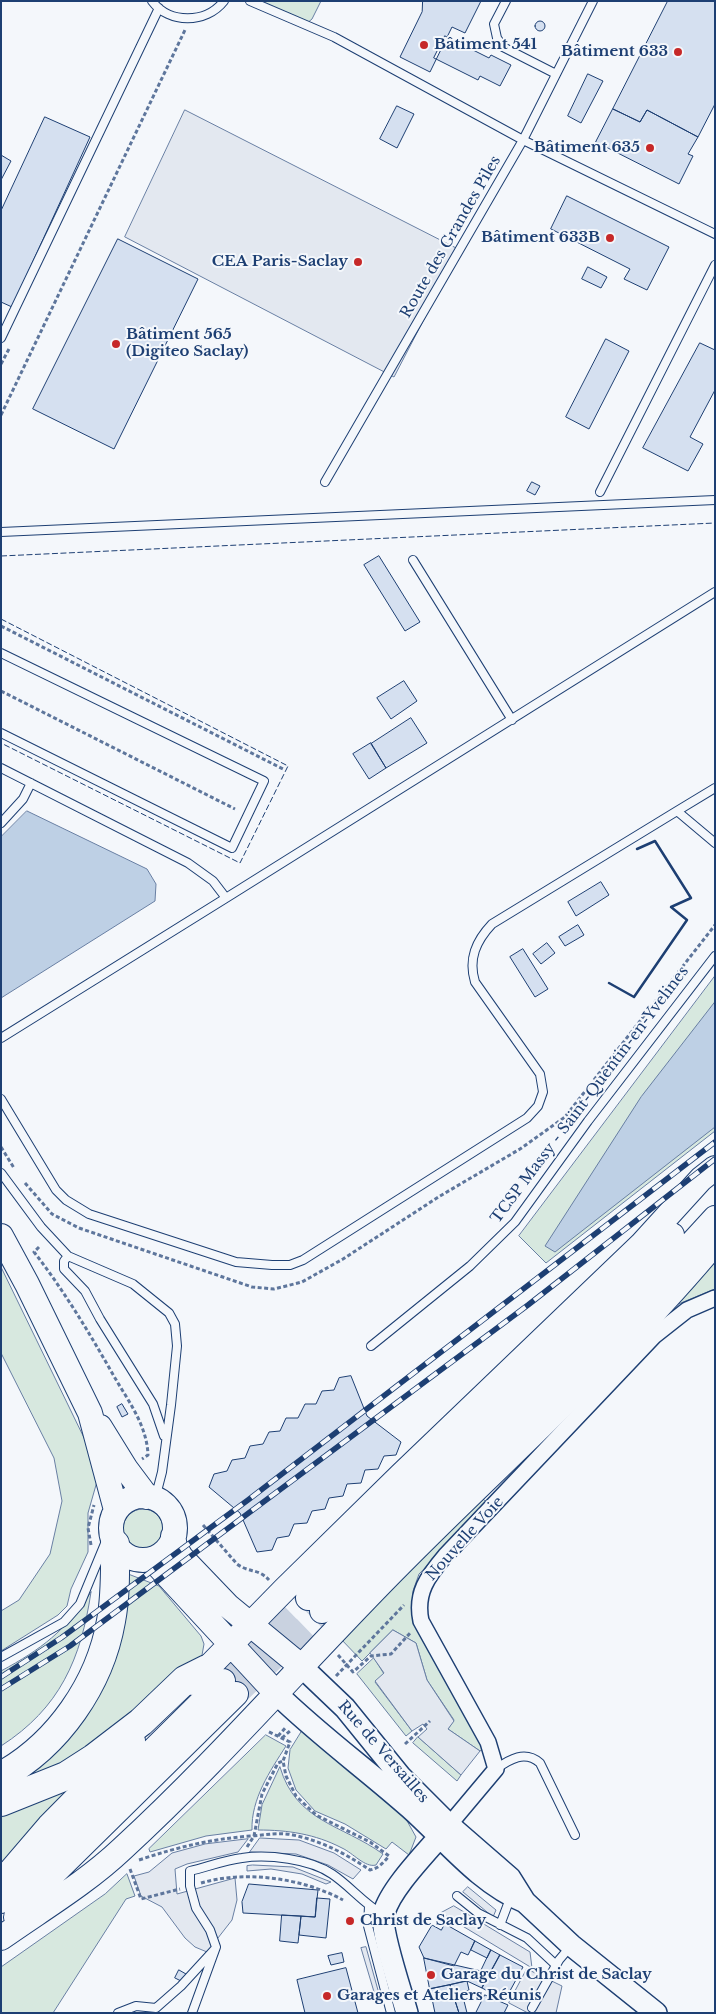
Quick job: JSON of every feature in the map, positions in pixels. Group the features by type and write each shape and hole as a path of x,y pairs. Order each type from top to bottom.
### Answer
{"highway":[{"path":"1,1776 21,1763 54,1734 83,1696 91,1680 106,1644 111,1621 108,1528"},
{"path":"1,1802 50,1783 94,1758 140,1722 185,1680 222,1681"}],"main road":[{"path":"1,1933 222,1681 231,1646 251,1624 411,1466 642,1245 701,1179 715,1168"},
{"path":"715,1184 643,1268 604,1310 315,1605 637,1302 715,1218"},
{"path":"1,1236 27,1284 90,1414 105,1432 141,1490 171,1512 175,1526 175,1547 181,1558 228,1606 302,1667"},
{"path":"1,1938 76,1886 122,1850 277,1694 402,1561 650,1317 715,1243"},
{"path":"90,1414 108,1528 127,1556 143,1560 152,1559 166,1550 174,1536"},
{"path":"108,1528 128,1500 151,1498"},
{"path":"152,1559 277,1694"},
{"name":"Rue de Versailles","path":"302,1667 326,1687 345,1708 444,1831 518,1899 650,2011"},
{"path":"1,1882 49,1826 222,1681"},
{"path":"1,1901 222,1681"},
{"name":"Rue de Versailles","path":"277,1694 298,1715 410,1809 444,1831"},
{"path":"407,2013 386,1936 376,1910 394,1893 444,1831"}],"street":[{"name":"Nouvelle Voie","path":"496,1769 488,1742 421,1621 420,1595 425,1582 445,1556 654,1336 687,1310 715,1298"},
{"path":"444,1831 496,1769"}],"lane":[{"path":"152,1 168,15 190,18 208,14 224,1"},
{"path":"250,1 334,37 523,140 715,234"},
{"path":"506,1 494,24 497,38 503,47 556,74"},
{"name":"Route des Grandes Piles","path":"325,482 523,140 593,1"},
{"path":"1,338 159,8"},
{"path":"600,492 715,265"},
{"path":"1,532 715,500"},
{"path":"413,560 512,720"},
{"path":"1,1038 715,592"},
{"path":"1,653 264,782 232,848 1,733"},
{"path":"1,768 188,863 213,881 226,898"},
{"path":"1,823 23,798 31,783"},
{"path":"1,1099 56,1190 66,1200 89,1214 236,1262 272,1265 290,1264 303,1260 527,1118 538,1106 543,1092 540,1074 475,982 471,969 474,952 480,937 492,924 715,788"},
{"path":"677,811 715,843"},
{"name":"TCSP Massy - Saint-Quentin-en-Yvelines","path":"371,1346 470,1266 515,1222 600,1105 715,956"},
{"path":"1,1173 41,1227 68,1256 72,1256 133,1284 170,1313 175,1324 177,1346 171,1405 165,1438 162,1472 151,1498"},
{"path":"68,1256 64,1261 64,1269 86,1291 100,1319 153,1404 165,1438"},
{"path":"1,1656 64,1622 80,1604 108,1528"},
{"path":"496,1769 515,1758 527,1755 540,1763 575,1835"},
{"path":"192,2013 216,1948 210,1930 196,1908 190,1886 190,1871 243,1857 302,1861 330,1872 355,1890 376,1910 368,1926 391,2013"},
{"path":"457,1896 478,1913 527,1938 556,1966"},
{"path":"500,1925 518,1899"},
{"path":"532,2008 556,1966 571,1945"},
{"path":"118,2013 136,2006 157,2010 216,1948"}],"path":[{"path":"1,415 190,18"},
{"path":"1,626 283,769"},
{"path":"1,691 235,809"},
{"path":"61,1226 65,1222"},
{"path":"39,1247 34,1252 62,1288 82,1320 142,1424 148,1446"},
{"path":"142,1250 252,1288 274,1289"},
{"path":"94,1496 108,1528"},
{"path":"203,1525 243,1569 261,1572 269,1580"},
{"path":"326,1687 425,1582"},
{"path":"353,1672 371,1656 391,1654 421,1621"},
{"path":"278,1736 298,1715"},
{"path":"405,1744 430,1721"},
{"path":"282,1738 290,1742 283,1761 290,1788 306,1807 316,1815 370,1842 389,1856"},
{"path":"244,1876 244,1850 254,1836 262,1794 278,1762 283,1761"},
{"path":"128,1864 140,1900 218,1878 244,1876 322,1888 343,1900"}],"shaded area":[{"path":"259,1 321,1 312,19 306,24"},
{"path":"185,110 460,250 394,377 125,237"},
{"path":"715,976 715,1131 546,1263 519,1236"},
{"path":"715,1262 715,1289 676,1305"},
{"path":"1,1267 88,1446 98,1478 88,1513 88,1552 71,1589 67,1606 58,1615 1,1651 1,1611 19,1600 50,1554 62,1501 54,1458 1,1353"},
{"path":"479,1496 488,1503 419,1574 413,1591 412,1609 415,1620 461,1703 483,1749 480,1751 448,1729 454,1720 427,1680 416,1643 393,1630 362,1661 339,1637"},
{"path":"147,1509 154,1512 160,1518 163,1529 162,1537 154,1546 147,1549 139,1549 132,1546 124,1537 123,1525 126,1518 135,1510"},
{"path":"123,1572 159,1586 201,1636 204,1644 202,1655 193,1666 132,1721 54,1769 1,1789 78,1716"},
{"path":"91,1592 81,1639 74,1660 64,1680 53,1698 39,1715 1,1746 1,1671 29,1655 52,1638 72,1618"},
{"path":"393,1630 416,1643 427,1680 454,1721 448,1729 480,1751 461,1775 418,1737 427,1729 423,1724 412,1731 375,1681 384,1673 370,1653"},
{"path":"374,1658 384,1674 375,1682 412,1731 406,1736 357,1674"},
{"path":"302,1731 406,1819 416,1837 409,1855 392,1842 386,1849 345,1824 315,1811 296,1790 288,1768 290,1750"},
{"path":"266,1735 286,1746 268,1775 258,1796 252,1830 206,1836 150,1852 149,1849"},
{"path":"418,1737 461,1775 457,1781 413,1743"},
{"path":"280,1767 287,1785 297,1800 309,1811 383,1854 376,1865 363,1862 346,1850 322,1839 291,1832 258,1830 262,1805"},
{"path":"84,1777 1,1868 1,1814"},
{"path":"260,1838 299,1840 334,1853 361,1870 353,1879 328,1865 296,1854 250,1852"},
{"path":"248,1839 238,1852 187,1864 175,1869 177,1894 235,1878 237,1900 232,1920 207,1952 195,1947 185,1938 162,1907 141,1896 134,1876 149,1872 172,1853 205,1844"},
{"path":"247,1866 293,1867 331,1882 326,1884 302,1874 271,1869 247,1871"},
{"path":"127,1874 135,1896 126,1899 53,2013 1,2013 1,1967 105,1894"},
{"path":"468,1887 496,1910 493,1917 463,1892"},
{"path":"454,1906 530,1952 532,1968 441,1913"},
{"path":"366,1947 381,2001 377,2002 361,1948"},
{"path":"527,1969 562,1986 556,2013 528,2013 509,2003"}],"water":[{"path":"27,811 147,869 156,884 155,901 1,998 1,837"},
{"path":"715,1002 715,1127 555,1252 545,1246 641,1097"}],"building":[{"name":"Bâtiment 541","path":"423,1 481,1 465,33 452,27 430,72 400,57 422,12"},
{"name":"Bâtiment 633","path":"668,1 715,1 715,104 698,137 647,110 640,122 613,109"},
{"path":"540,21 545,26 540,31 535,26"},
{"path":"445,36 489,58 491,55 511,65 500,86 480,76 478,80 434,58"},
{"path":"588,74 603,81 581,123 568,116"},
{"path":"397,106 414,114 397,148 380,139"},
{"name":"Bâtiment 635","path":"613,109 640,122 647,110 698,137 688,154 693,156 679,184 596,142"},
{"path":"45,117 90,137 12,307 1,302 1,211"},
{"path":"1,155 11,161 1,180"},
{"name":"Bâtiment 633B","path":"567,196 669,247 647,290 624,279 630,269 551,229"},
{"name":"Bâtiment 565 (Digiteo Saclay)","path":"118,239 198,279 114,449 33,409"},
{"path":"588,267 607,277 601,288 582,279"},
{"path":"606,339 629,351 589,429 566,417"},
{"path":"700,343 715,350 715,390 690,437 703,444 688,471 643,448"},
{"path":"532,482 540,486 535,495 527,491"},
{"path":"379,556 420,622 405,631 364,565"},
{"path":"404,681 417,701 391,719 377,698"},
{"path":"411,718 427,743 386,768 371,744"},
{"path":"371,743 386,768 369,779 353,754"},
{"path":"601,882 609,895 576,916 568,902"},
{"path":"578,925 584,935 565,946 559,937"},
{"path":"547,943 555,953 541,964 533,954"},
{"path":"523,949 548,989 535,997 510,957"},
{"path":"351,1376 367,1416 401,1442 396,1455 384,1456 378,1469 365,1470 361,1483 347,1484 343,1496 329,1498 325,1509 312,1511 307,1523 294,1524 289,1536 277,1538 272,1550 257,1552 240,1513 209,1487 214,1474 227,1471 232,1460 245,1458 250,1446 263,1444 269,1432 280,1431 286,1418 298,1418 305,1404 316,1404 322,1391 334,1390 339,1378"},
{"path":"122,1404 128,1414 122,1417 117,1407"},
{"path":"249,1884 318,1890 315,1917 243,1913 242,1902"},
{"path":"317,1898 330,1899 326,1938 299,1935 301,1916 315,1917"},
{"path":"282,1915 301,1916 298,1943 280,1941"},
{"path":"445,1924 475,1941 468,1955 461,1952 454,1966 424,1958 419,1947 432,1925 441,1930"},
{"path":"475,1941 491,1950 487,1958 471,1950"},
{"path":"491,1950 500,1955 489,1975 481,1971"},
{"path":"342,1953 344,1962 331,1965 328,1956"},
{"path":"500,1955 523,1967 505,2000 482,1988"},
{"path":"424,1958 481,1971 489,1975 482,1988 467,1981 430,1989"},
{"name":"Garages et Ateliers Réunis","path":"346,1968 358,2013 305,2013 297,1980"},
{"path":"179,1970 186,1974 183,1982 175,1978"},
{"path":"467,1981 469,1990 462,1993 467,2013 459,2013 450,1985"},
{"path":"450,1985 459,2013 435,2013 430,1989"},
{"path":"485,1995 508,2005 504,2013 476,2013"}],"tunnel":[{"path":"223,1681 308,1598"},
{"path":"236,1694 322,1611"}],"railway":[{"path":"1,1677 61,1638 248,1500 715,1142"},
{"path":"1,1689 70,1646 528,1305 715,1159"}],"fence":[{"path":"1,556 715,523"},
{"path":"1,619 288,766 240,863 1,743"}],"wall":[{"path":"609,983 634,997 687,920 671,907 691,898 655,841 637,849"}],"place":[{"name":"Bâtiment 541","path":"424,45"},
{"name":"Bâtiment 633","path":"678,52"},
{"name":"Bâtiment 635","path":"650,148"},
{"name":"Bâtiment 633B","path":"610,238"},
{"name":"CEA Paris-Saclay","path":"358,262"},
{"name":"Bâtiment 565 (Digiteo Saclay)","path":"116,344"},
{"name":"Christ de Saclay","path":"350,1921"},
{"name":"Garage du Christ de Saclay","path":"431,1975"},
{"name":"Garages et Ateliers Réunis","path":"327,1996"}]}
